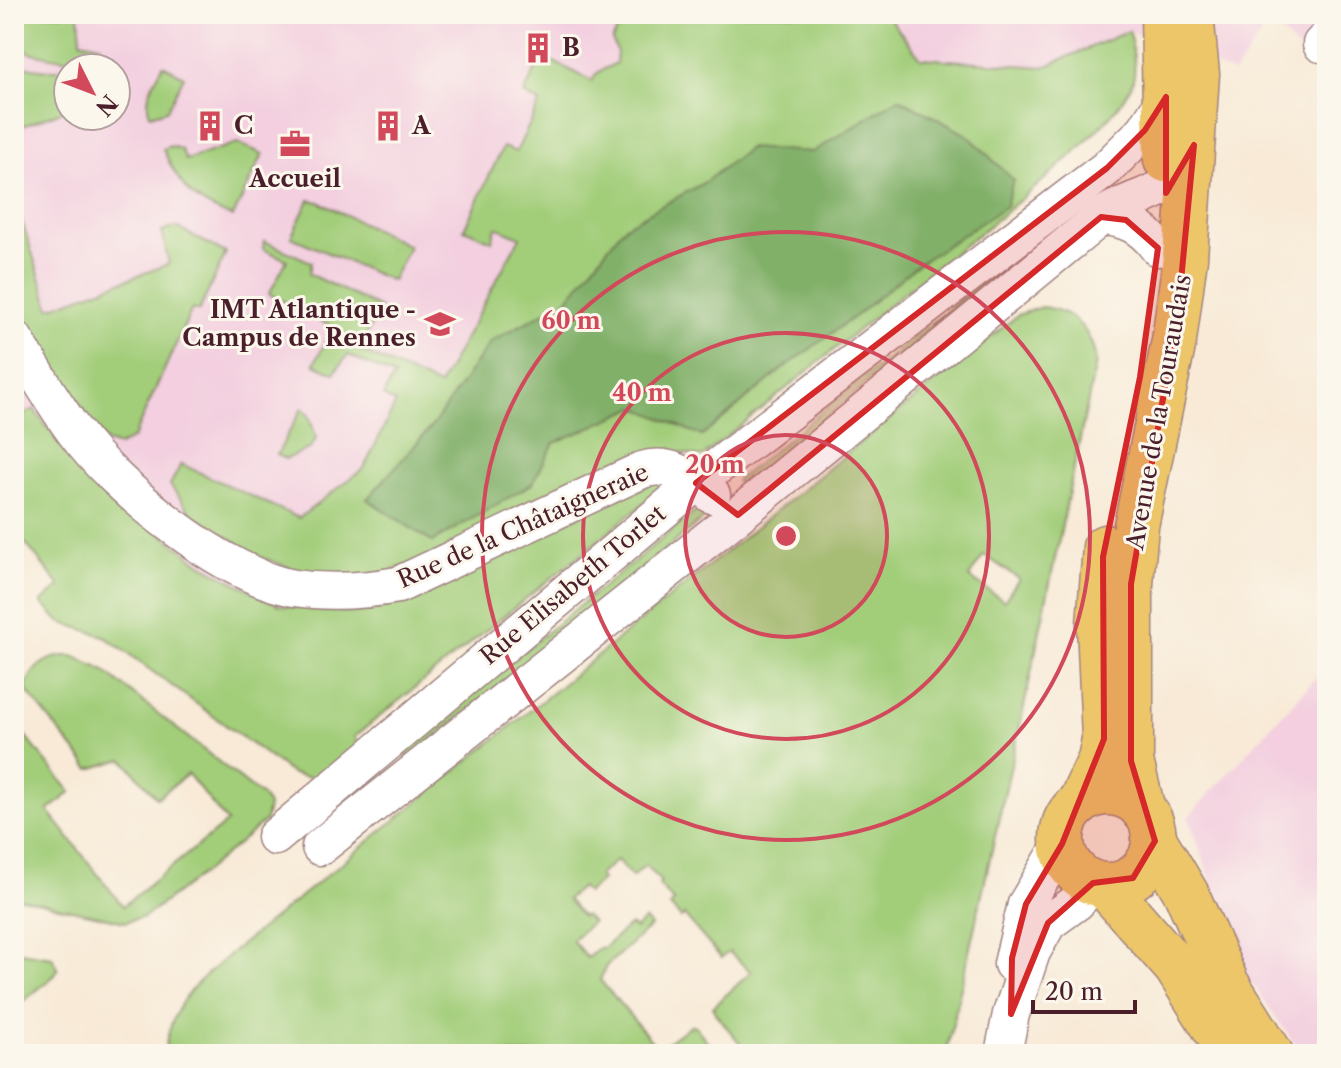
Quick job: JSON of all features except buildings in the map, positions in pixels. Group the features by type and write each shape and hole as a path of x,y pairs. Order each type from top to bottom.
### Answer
{"main road":[{"name":"Avenue de la Touraudais","path":"1079,804 1100,760 1104,739 1099,624 1103,557 1140,377 1166,184 1163,14"},
{"name":"Avenue de la Touraudais","path":"1191,14 1197,74 1185,258 1178,312 1136,526 1131,584 1131,761 1149,825 1186,893 1227,984 1271,1054"},
{"path":"1099,884 1133,878 1144,868 1151,855 1149,825 1130,798 1113,793 1095,795 1079,804 1069,815 1063,829 1062,844 1072,868 1099,884 1176,967 1231,1054"}],"street":[{"name":"Rue Elisabeth Torlet","path":"275,837 696,483 1107,168 1145,130 1166,97"},
{"name":"Rue Elisabeth Torlet","path":"320,847 738,515 1112,208 1166,184 1177,173 1194,145"},
{"path":"1107,168 1129,162 1138,163 1154,171 1174,195 1178,215 1172,288 1178,312"},
{"path":"1101,217 1126,220 1149,235 1158,248"},
{"name":"Rue de la Châtaigneraie","path":"14,338 74,432 108,472 130,492 216,554 266,581 295,588 363,591 398,585 656,466 677,470 738,515"},
{"path":"1011,1014 1012,958 1026,904 1062,844"},
{"path":"1003,1054 1011,1014 1032,952 1048,923 1099,884"}],"highlighted area":[{"path":"1166,97 1166,193 1194,145 1178,312 1131,584 1131,761 1155,841 1133,878 1093,883 1048,923 1011,1014 1012,958 1026,904 1062,844 1104,739 1103,557 1140,377 1158,248 1126,220 1101,217 738,515 696,483 1107,168 1145,130"}],"shaded area":[{"name":"IMT Atlantique - Campus de Rennes","path":"14,14 1327,14 1327,75 1269,22 1234,73 1129,32 1133,81 1117,107 1093,135 1028,192 353,738 14,510"},
{"path":"1327,666 1327,1054 1302,1054 1243,970 1188,817"}],"green space":[{"path":"14,14 79,14 81,41 99,44 84,52 52,52 52,57 14,46"},
{"path":"613,14 886,14 921,58 1044,67 1129,31 1134,74 1122,101 1071,156 702,457 667,450 567,490 420,562 361,580 311,575 260,557 192,514 170,485 181,464 299,518 364,468 396,403 383,396 394,376 348,355 334,373 314,364 333,327 269,294 287,260 263,249 264,241 311,262 309,274 380,308 359,350 439,386 520,237 496,227 492,241 464,229 503,147 516,152 540,103 524,94 542,56 592,81 597,73 616,63 617,51 612,40 617,31 607,25"},
{"path":"14,62 52,70 52,115 14,129"},
{"path":"163,65 184,76 167,110 150,115 149,95"},
{"path":"899,98 969,136 1013,180 1006,206 917,265 702,436 636,407 554,443 532,484 432,542 367,499 433,425 491,341 566,301 625,226 705,182 749,148 813,152"},
{"path":"237,143 263,154 233,217 207,206 189,192 175,174 163,149 170,146 181,149 186,160"},
{"path":"14,197 50,308 169,264 162,232 176,227 226,253 199,311 192,309 133,438 119,446 106,442 14,306"},
{"path":"309,200 409,246 392,281 291,237"},
{"path":"1068,213 1072,218 740,486 736,481"},
{"path":"1041,307 1063,312 1085,331 1096,362 1024,707 946,1054 749,1054 713,1007 751,972 729,952 721,958 684,915 681,918 670,906 674,902 659,885 661,882 646,865 632,877 617,860 599,875 602,880 587,893 581,887 567,899 582,917 585,915 592,922 572,940 587,958 630,925 635,929 645,920 651,926 606,966 600,980 658,1049 691,1025 717,1054 164,1054 173,1018 180,1005 198,982 222,961 1018,315","holes":["984,555 1019,579 1004,601 969,577"]},
{"path":"302,408 309,416 316,438 311,448 286,459 277,455"},
{"path":"34,409 75,466 202,565 279,605 351,613 417,599 488,558 655,481 668,484 354,737 363,748 346,762 322,776 303,776 291,773 104,636 59,622 41,602 60,586 14,529 14,421"},
{"path":"701,507 708,515 409,758 402,750"},
{"path":"63,656 73,656 103,670 263,797 268,806 265,821 206,871 144,917 125,922 14,897 14,722 71,792 48,811 123,906 227,822 188,774 157,798 123,759 90,769 25,689 38,666"},
{"path":"14,951 52,957 58,969 55,975 14,1009"}],"place":[{"name":"B","path":"538,48"},
{"name":"C","path":"210,126"},
{"name":"A","path":"388,126"},
{"name":"Accueil","path":"295,144"},
{"name":"IMT Atlantique - Campus de Rennes","path":"440,324"}]}
